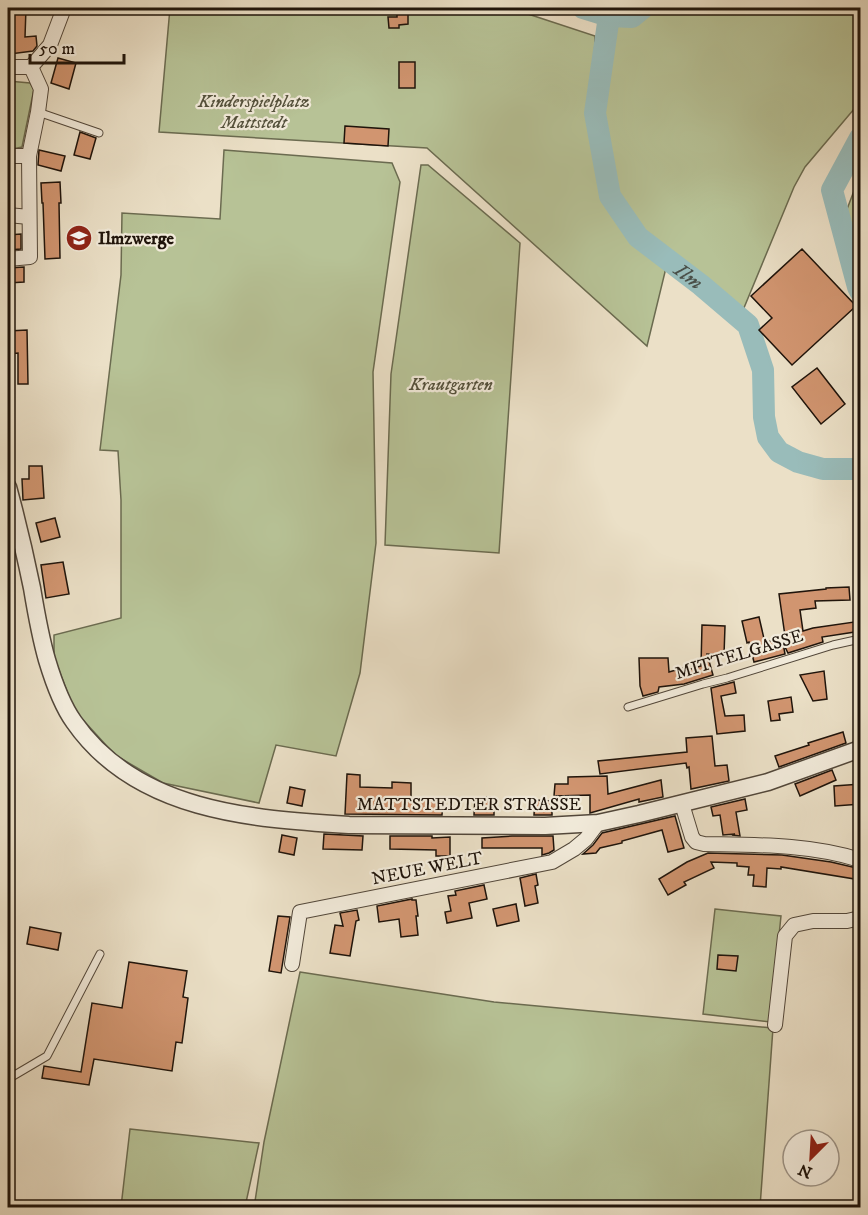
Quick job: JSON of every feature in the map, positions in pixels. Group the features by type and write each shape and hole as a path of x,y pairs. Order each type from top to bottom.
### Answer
{"street":[{"path":"32,67 50,45 64,8"},
{"path":"8,67 32,67"},
{"path":"8,259 30,257 29,156 41,88 32,67"},
{"path":"8,156 29,156"},
{"path":"8,215 29,217"},
{"name":"MATTSTEDTER STRASSE","path":"8,489 18,523 47,659 59,694 72,720 89,742 110,762 140,782 175,798 246,815 349,825 545,826 598,823 768,782 861,749"},
{"path":"682,804 692,837 696,842 806,848 861,860"},
{"name":"NEUE WELT","path":"292,964 300,912 552,862 574,849 598,823"},
{"path":"775,1025 785,936 794,925 813,921 847,921 861,918"}],"lane":[{"path":"38,112 99,133"},
{"name":"MITTELGASSE","path":"628,707 833,645 861,639"},
{"path":"8,1079 47,1056 100,954"}],"green space":[{"name":"Kinderspielplatz Mattstedt","path":"170,8 514,8 595,36 593,113 609,197 637,239 665,262 665,272 647,346 427,148 159,132"},
{"path":"649,8 860,8 860,102 805,167 794,187 741,315 640,234 613,195 599,114 613,19 633,20"},
{"path":"8,81 30,83 34,89 22,147 8,150"},
{"path":"224,150 392,163 400,182 373,372 376,543 360,673 336,756 276,745 259,803 163,783 115,755 74,710 54,657 54,635 121,618 121,500 118,451 100,450 121,275 122,213 220,219"},
{"name":"Krautgarten","path":"421,165 428,165 520,243 499,553 385,545 391,374"},
{"path":"860,175 860,287 841,225"},
{"path":"715,909 781,916 770,1022 703,1014"},
{"path":"300,972 494,1002 773,1028 760,1207 254,1208 264,1142"},
{"path":"130,1129 259,1143 245,1207 121,1207"}],"building":[{"path":"12,8 26,8 25,37 36,36 37,46 33,51 10,54 8,39 11,39"},
{"path":"397,13 408,13 408,24 399,25 399,28 389,28 388,17 397,17"},
{"path":"58,58 76,63 69,89 51,83"},
{"path":"399,62 415,62 415,88 399,88"},
{"path":"345,126 389,129 388,146 344,143"},
{"path":"80,132 96,138 90,159 74,155"},
{"path":"39,150 65,156 61,171 38,165"},
{"path":"60,182 60,258 45,259 41,183"},
{"path":"21,234 21,249 8,250 8,235"},
{"path":"802,249 856,306 792,365 759,330 772,318 751,296"},
{"path":"24,267 24,282 8,283 8,268"},
{"path":"27,330 28,384 18,384 18,353 8,354 8,331"},
{"path":"817,368 845,404 821,424 792,387"},
{"path":"29,466 42,466 44,498 23,500 22,479 29,479"},
{"path":"55,518 60,537 41,542 36,523"},
{"path":"63,562 69,594 46,598 41,565"},
{"path":"849,587 850,600 815,601 816,608 800,610 803,631 861,621 861,631 822,637 823,642 788,653 783,643 785,654 754,662 742,621 759,617 765,643 785,636 779,594"},
{"path":"702,625 725,626 724,655 707,654 713,675 684,684 659,687 658,692 643,696 640,686 639,658 668,658 669,672 701,666"},
{"path":"824,671 827,699 813,701 800,675"},
{"path":"734,682 736,693 721,696 725,716 744,715 745,731 717,734 711,688"},
{"path":"791,697 793,712 779,714 780,720 771,721 768,701"},
{"path":"843,732 846,743 779,767 775,756"},
{"path":"712,736 715,766 727,765 729,781 691,789 689,767 687,768 686,763 600,774 598,761 687,752 686,738"},
{"path":"832,770 836,780 800,796 795,784"},
{"path":"347,774 360,775 360,787 392,788 392,782 411,783 411,798 443,800 442,815 345,814"},
{"path":"607,776 608,794 661,780 663,797 639,802 639,799 590,813 590,795 554,796 555,784 568,784 568,777"},
{"path":"861,784 861,804 835,806 834,786"},
{"path":"290,787 305,790 302,806 287,803"},
{"path":"475,797 494,797 494,815 474,815"},
{"path":"745,799 747,810 736,812 740,836 723,835 720,815 713,816 711,807"},
{"path":"535,800 552,801 552,815 534,815"},
{"path":"675,816 684,848 668,852 662,830 600,848 596,853 583,854 602,833"},
{"path":"324,834 363,836 362,850 323,849"},
{"path":"282,835 297,838 294,855 279,852"},
{"path":"390,836 450,837 450,856 436,856 436,850 390,849"},
{"path":"553,836 554,850 542,855 542,848 482,848 482,838"},
{"path":"708,853 782,855 831,862 861,869 861,880 781,867 781,869 767,868 766,887 753,886 754,875 748,875 749,867 737,866 737,863 711,862 714,868 684,882 686,885 668,895 659,879 687,862"},
{"path":"536,874 538,885 535,886 538,903 525,906 520,878"},
{"path":"484,885 487,899 469,903 472,918 447,923 445,912 451,911 448,896 456,895 455,891"},
{"path":"416,900 418,935 401,937 399,919 379,922 377,906"},
{"path":"516,904 519,921 497,926 493,909"},
{"path":"357,910 359,920 356,921 350,956 330,953 335,925 343,926 340,913"},
{"path":"278,916 290,917 281,973 269,971"},
{"path":"30,927 61,933 58,950 27,944"},
{"path":"718,955 738,956 736,971 717,969"},
{"path":"129,962 187,971 183,997 188,998 182,1043 176,1042 172,1071 94,1059 89,1085 42,1078 44,1066 81,1072 92,1003 122,1008"}],"waterway":[{"name":"Ilm","path":"583,8 609,16 632,17 643,8"},
{"name":"Ilm","path":"609,16 595,113 610,196 638,237 701,285 748,325 763,370 764,417 768,437 779,452 798,462 823,469 860,469"},
{"name":"Ilm","path":"860,138 832,190 860,291"}],"place":[{"name":"Ilmzwerge","path":"79,238"}]}
